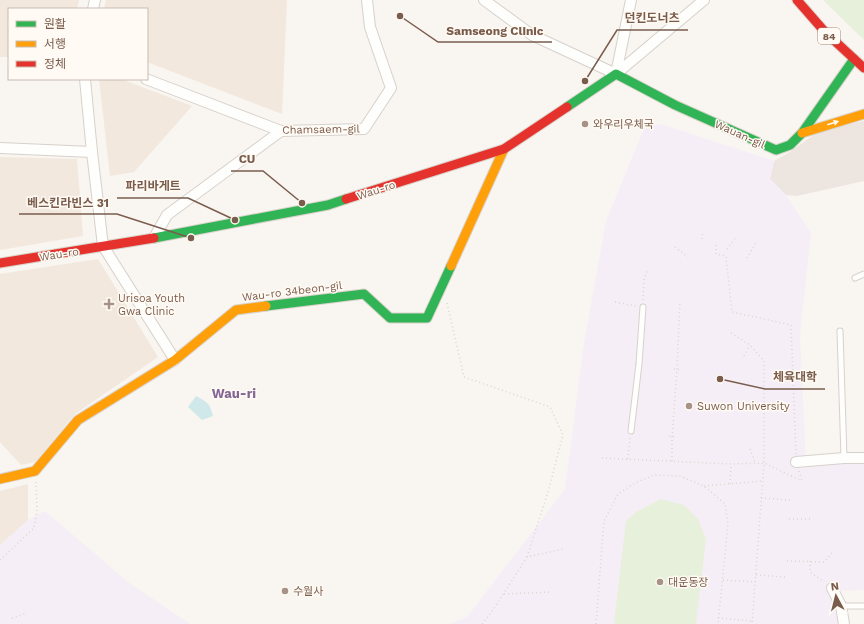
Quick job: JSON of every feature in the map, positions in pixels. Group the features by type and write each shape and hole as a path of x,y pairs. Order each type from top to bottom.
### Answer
{"street":[{"name":"Chamsaem-gil","path":"148,80 281,131 364,129 391,88 370,26 367,0"},
{"name":"Wauan-gil","path":"484,0 532,35 616,74 675,105 776,150 790,145 802,133 854,59"},
{"path":"616,74 631,0"},
{"name":"Wau-ro","path":"0,263 154,238 328,205 504,149 616,74 704,0"},
{"name":"84","path":"797,0 825,32 864,68"},
{"path":"86,80 92,152 103,246 175,360"},
{"path":"802,133 864,114"},
{"path":"154,238 167,215 281,131"},
{"path":"0,148 92,152"},
{"name":"Wau-ro 34beon-gil","path":"35,471 78,420 175,360 236,310 364,294 390,318 426,318 504,149"},
{"path":"796,462 864,458"},
{"path":"0,479 35,471"},
{"path":"832,588 841,606 844,624"}],"lane":[{"path":"855,278 864,274"},
{"path":"631,431 639,364 643,307"},
{"path":"840,331 844,458"},
{"path":"841,606 864,606"}],"path":[{"path":"702,239 703,231"},
{"path":"726,249 736,237"},
{"path":"747,258 756,241"},
{"path":"602,458 731,464 764,463 802,481 796,462 791,326 732,312 726,256 716,254 716,245"},
{"path":"675,247 688,257"},
{"path":"615,302 643,307 644,279 648,269"},
{"path":"446,298 464,377 550,407 563,435 548,492 527,558 504,594 482,624"},
{"path":"672,462 670,436 677,370 680,301"},
{"path":"731,333 750,345 764,361 764,463 752,624"},
{"path":"744,356 750,345"},
{"path":"674,370 682,370"},
{"path":"628,460 631,431"},
{"path":"670,436 676,437"},
{"path":"750,449 755,463"},
{"path":"730,484 731,464"},
{"path":"0,560 34,528 37,512 35,471"},
{"path":"596,624 604,521 618,494 635,483 654,474 680,476 704,486 724,504 728,525 718,624"},
{"path":"704,486 762,481"},
{"path":"761,498 790,500"},
{"path":"789,519 811,519"},
{"path":"527,558 563,549"},
{"path":"787,561 824,562 832,553"},
{"path":"810,561 810,572 832,588"},
{"path":"756,575 785,578"},
{"path":"722,580 755,582"},
{"path":"504,594 550,592"},
{"path":"12,618 28,613"},
{"path":"718,618 753,621"}],"shaded area":[{"path":"0,0 79,0 77,8 8,8 8,57 0,57"},
{"path":"106,0 287,0 282,114 148,62 148,8 104,8"},
{"path":"99,80 124,80 192,106 134,172 110,176"},
{"path":"864,121 864,181 797,196 786,195 770,179 774,161 790,152 819,131"},
{"name":"Suwon University","path":"661,124 774,161 770,179 786,195 811,233 800,336 806,463 864,464 864,590 837,591 835,606 839,624 449,624 467,617 565,489 583,349 606,221 645,126"},
{"path":"0,157 77,159 83,236 0,250"},
{"path":"98,259 158,357 75,414 35,462 21,465 0,442 0,274"},
{"path":"28,484 28,520 0,545 0,491"},
{"path":"45,511 128,582 190,624 0,624 0,545 28,520"}],"green space":[{"path":"823,0 864,0 864,40"},
{"name":"대운동장","path":"661,499 684,505 698,519 706,539 696,624 614,624 626,521 636,512"}],"water":[{"path":"196,396 208,403 213,416 202,420 188,407"}],"traffic: fast":[{"path":"567,107 616,74 675,105 776,150 790,145 802,133 854,59"},
{"path":"154,238 328,205 346,199"},
{"path":"266,306 364,294 390,318 427,318 451,266"}],"traffic: slow":[{"path":"802,133 864,114"},
{"path":"451,266 504,149"},
{"path":"0,479 35,471 78,420 175,360 236,310 266,306"}],"traffic: jam":[{"path":"797,0 825,32 864,68"},
{"path":"346,199 504,149 567,107"},
{"path":"0,263 154,238"}],"place":[{"name":"Samseong Clinic","path":"400,16"},
{"name":"던킨도너츠","path":"585,81"},
{"name":"와우리우체국","path":"585,124"},
{"name":"CU","path":"302,203"},
{"name":"파리바게트","path":"235,220"},
{"name":"베스킨라빈스 31","path":"191,238"},
{"name":"Urisoa Youth Gwa Clinic","path":"109,304"},
{"name":"체육대학","path":"720,379"},
{"name":"Suwon University","path":"689,406"},
{"name":"대운동장","path":"660,582"},
{"name":"수월사","path":"285,591"}],"district":[{"name":"Wau-ri","path":"234,393"}]}
